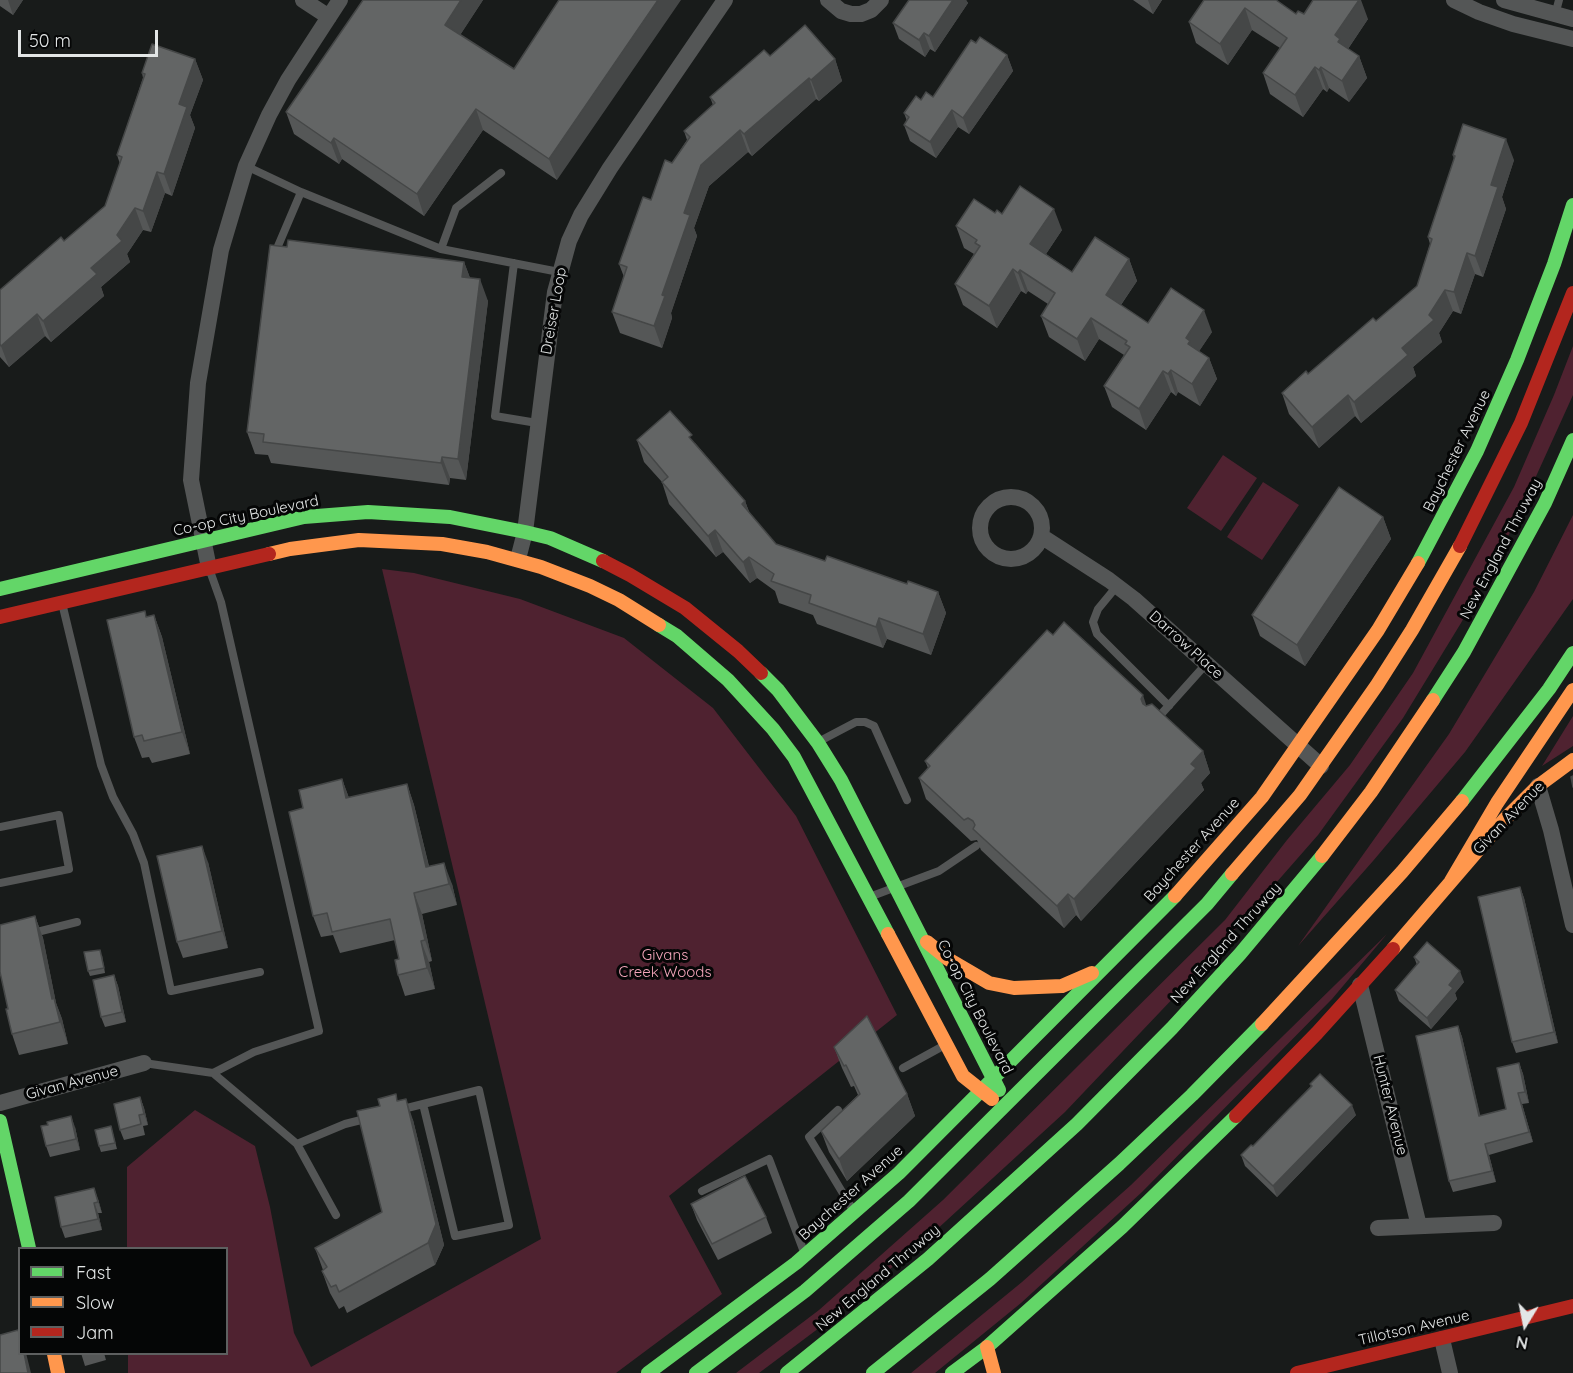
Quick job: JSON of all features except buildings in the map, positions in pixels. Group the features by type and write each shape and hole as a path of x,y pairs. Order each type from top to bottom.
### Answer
{"main road":[{"name":"Baychester Avenue","path":"648,1373 806,1255 922,1151 1173,898 1262,797 1299,747 1397,601 1462,483 1517,360 1550,275 1573,205"},
{"path":"696,1373 805,1292 909,1201 1207,904 1280,819 1321,766 1401,648 1462,543 1521,423 1573,293"},
{"name":"New England Thruway","path":"787,1373 928,1259 1077,1124 1172,1028 1292,894 1371,792 1464,652 1540,513 1573,440"},
{"name":"Co-op City Boulevard","path":"0,589 304,517 368,512 450,517 525,532 550,538 630,574 685,608 712,629 778,690 869,897 963,1076 981,1092 1005,1107"},
{"name":"Co-op City Boulevard","path":"0,617 290,549 359,540 442,544 518,560 556,572 600,591 648,617 703,657 752,704 841,780 994,1078 1005,1107"},
{"path":"873,1373 937,1323 1041,1235 1119,1164 1255,1033 1401,873 1487,769 1549,689 1573,653"},
{"path":"952,1373 987,1347 1122,1227 1226,1127 1317,1033 1450,881 1497,803 1573,690"},
{"name":"Givan Avenue","path":"1450,881 1504,820 1538,786 1573,760"},
{"path":"921,936 948,958 989,983 1014,988 1062,986 1105,967"},
{"path":"0,1121 29,1247"},
{"name":"Tillotson Avenue","path":"1298,1373 1573,1306"},
{"path":"987,1347 994,1373"},
{"path":"54,1355 58,1373"}],"street":[{"path":"303,0 329,17"},
{"path":"209,568 191,480 198,383 221,250 246,166 279,97 340,0"},
{"name":"Dreiser Loop","path":"518,560 525,532 551,314 559,272 569,241 590,200 724,0"},
{"path":"828,0 841,11 851,14 861,14 871,10 881,0"},
{"path":"1454,0 1513,24 1573,39"},
{"path":"1504,0 1557,8 1573,19"},
{"name":"Darrow Place","path":"1041,536 1117,586 1207,663 1321,766"},
{"path":"1538,786 1551,830 1573,925"},
{"name":"Hunter Avenue","path":"1360,985 1419,1226"},
{"name":"Givan Avenue","path":"0,1102 144,1063"},
{"path":"1378,1228 1494,1223"},
{"path":"1442,1339 1449,1373"}],"lane":[{"path":"246,166 301,192 441,249 559,272"},
{"path":"441,249 456,208 501,173"},
{"path":"278,246 301,192"},
{"path":"514,263 495,416 537,423"},
{"path":"209,568 221,602 319,1031 254,1052 213,1073"},
{"path":"1117,586 1098,609 1093,622 1097,634 1169,706"},
{"path":"62,603 101,765 113,797 134,834 144,863 171,991 260,972"},
{"path":"1155,721 1207,663"},
{"path":"806,750 856,722 866,722 874,726 907,800"},
{"path":"0,827 59,815 69,869 0,883"},
{"path":"869,897 939,871 976,846"},
{"path":"22,936 77,922"},
{"path":"903,1068 946,1044"},
{"path":"144,1063 213,1073 297,1144 336,1215"},
{"path":"390,1113 423,1104 478,1090 509,1225 455,1236 423,1104"},
{"path":"838,1110 809,1137 855,1213"},
{"path":"297,1144 345,1124 379,1115"},
{"path":"702,1191 769,1159 806,1255"}],"green space":[{"path":"1573,346 1573,395 1513,527 1461,623 1403,718 1318,835 1198,972 1065,1112 934,1232 827,1322 759,1373 736,1373 819,1310 943,1200 1225,920 1287,840 1350,765 1413,673 1514,487"},
{"path":"1223,455 1257,478 1221,531 1187,508"},
{"path":"1263,482 1299,505 1262,560 1227,537"},
{"path":"1573,515 1573,599 1465,752 1298,946 1449,734 1534,592"},
{"name":"Givans Creek Woods","path":"382,569 414,573 520,599 624,638 713,708 796,816 897,1015 669,1196 722,1294 616,1373 128,1373 128,1355 228,1355 228,1247 127,1247 127,1167 195,1110 255,1146 270,1207 294,1333 311,1367 541,1239"},
{"path":"1573,716 1573,746 1542,766"},
{"path":"1387,934 1332,999 1142,1192 1021,1303 935,1373 911,1373 1022,1282 1131,1185"}],"traffic: fast":[{"path":"1418,563 1477,451 1517,360 1554,264 1573,205"},
{"path":"1433,700 1464,652 1545,503 1573,440"},
{"path":"0,589 304,517 368,512 450,517 525,532 550,538 603,561"},
{"path":"659,625 677,636 728,680 773,729 794,757 888,934"},
{"path":"1462,801 1549,689 1573,653"},
{"path":"761,673 778,690 818,743 841,780 999,1090"},
{"path":"787,1373 928,1259 1077,1124 1172,1028 1240,954 1322,856"},
{"path":"696,1373 805,1291 909,1201 1207,904 1232,874"},
{"path":"648,1373 796,1263 899,1173 1175,896"},
{"path":"873,1373 990,1279 1119,1164 1262,1024"},
{"path":"952,1373 987,1347 1122,1227 1236,1116"},
{"path":"0,1121 29,1247"}],"traffic: slow":[{"path":"269,554 359,540 442,544 487,552 541,567 590,586 619,600 659,625"},
{"path":"1232,874 1300,795 1377,685 1412,630 1460,546"},
{"path":"1175,896 1262,797 1378,630 1418,563"},
{"path":"1451,881 1497,803 1573,690"},
{"path":"1322,856 1371,792 1433,700"},
{"path":"1393,949 1504,820 1538,786 1573,760"},
{"path":"1262,1024 1402,872 1462,801"},
{"path":"888,934 963,1076 992,1099"},
{"path":"927,942 948,959 989,983 1014,988 1062,986 1092,973"},
{"path":"987,1347 994,1373"},
{"path":"54,1355 58,1373"}],"traffic: jam":[{"path":"1460,546 1521,423 1573,293"},
{"path":"0,617 269,554"},
{"path":"603,561 685,608 761,673"},
{"path":"1236,1116 1317,1033 1393,949"},
{"path":"1297,1373 1573,1306"}]}
